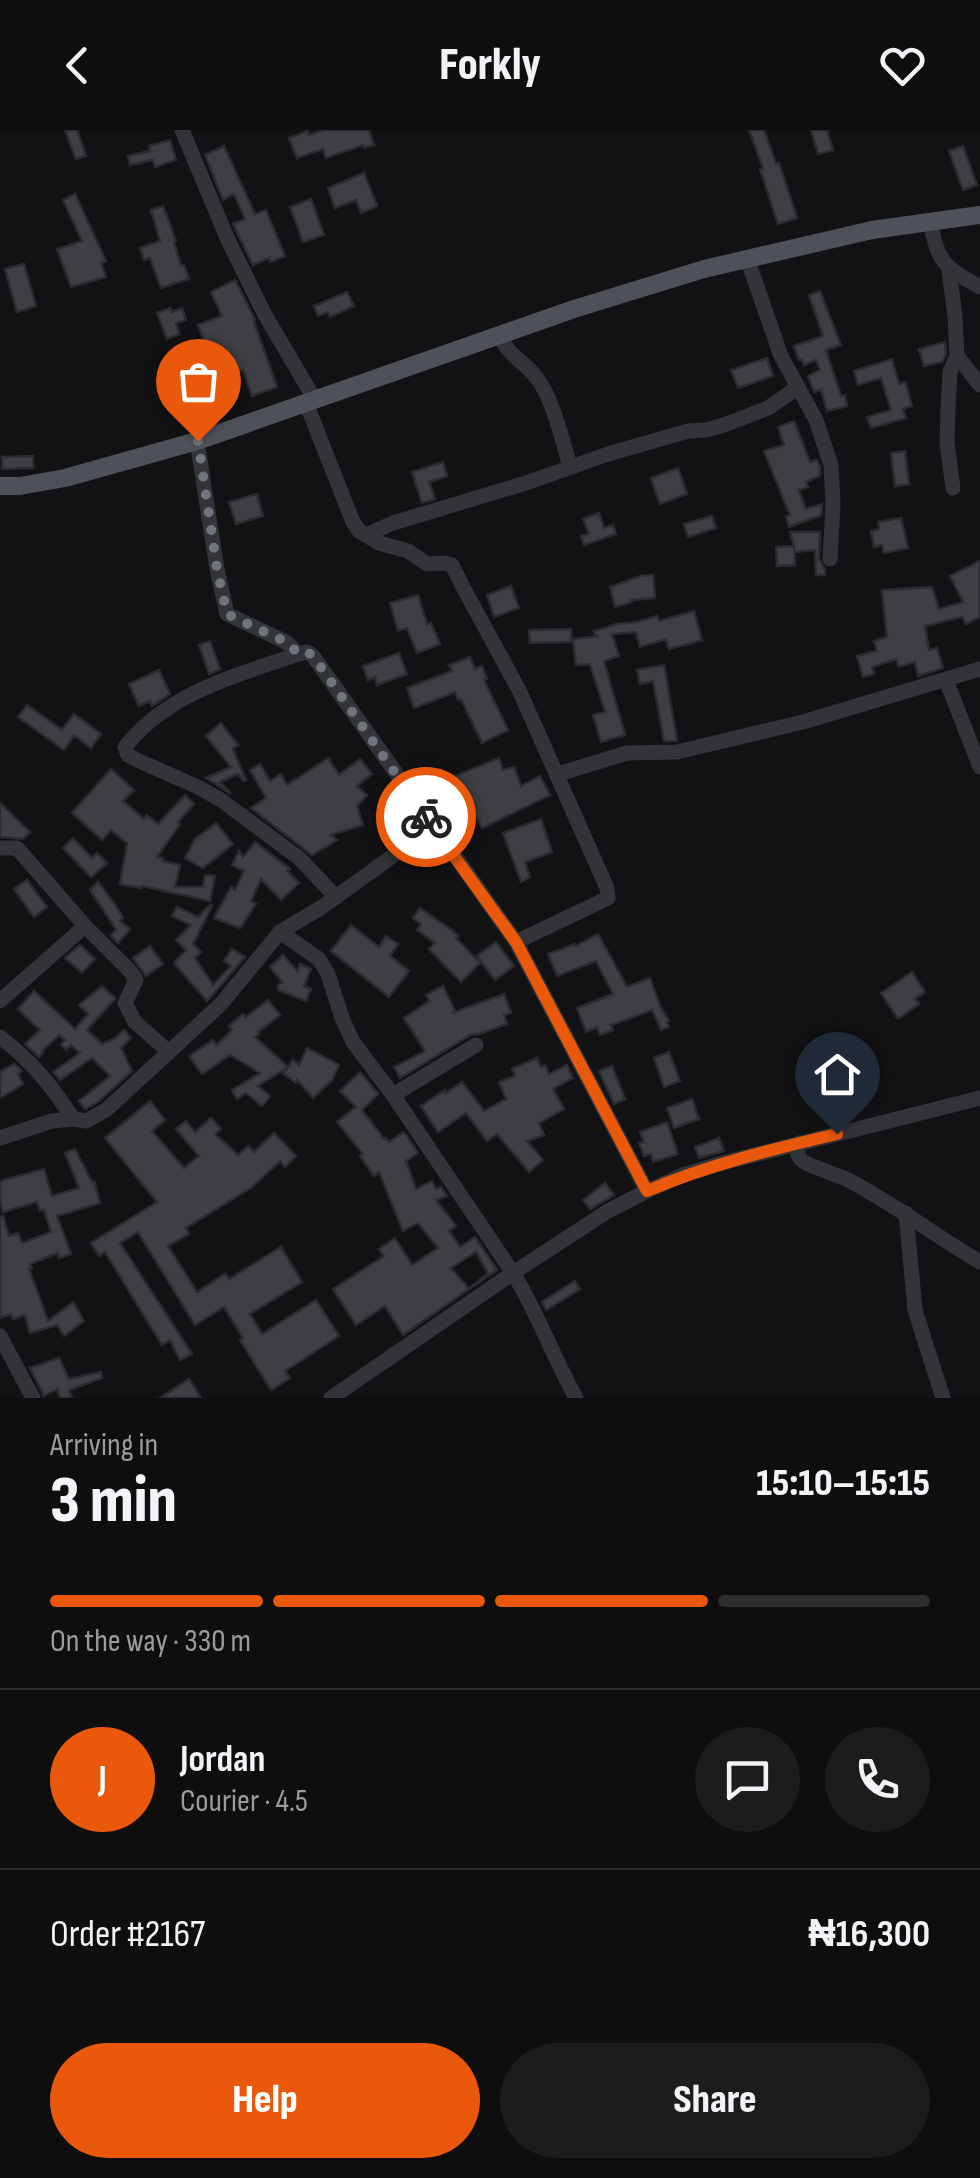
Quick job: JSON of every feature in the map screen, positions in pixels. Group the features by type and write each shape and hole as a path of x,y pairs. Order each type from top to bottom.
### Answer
{"main road":[{"path":"0,486 65,478 198,441 612,297 747,258 872,230 980,215"}],"street":[{"path":"182,130 236,255 310,402 353,522 366,536 408,551 427,564 452,565 519,690 607,888 608,898 516,942"},
{"path":"930,222 936,252 949,270 980,287"},
{"path":"747,258 781,356 816,420 831,465 830,559"},
{"path":"949,270 957,356 950,372 948,407 952,488"},
{"path":"499,335 512,356 535,374 546,393 570,467"},
{"path":"957,356 980,385"},
{"path":"366,536 393,522 724,424 768,408 797,388"},
{"path":"198,441 227,614 286,642 299,654"},
{"path":"336,897 298,858 221,800 128,754 125,747 138,730 203,687 299,654 307,652 313,656 516,942 647,1191"},
{"path":"558,774 627,753 677,752 803,722 980,668"},
{"path":"946,680 980,767"},
{"path":"0,1138 52,1121 86,1121 106,1110 222,1004 280,932 433,827"},
{"path":"0,848 17,848 131,972 136,980 125,1003 130,1015 169,1052"},
{"path":"0,1001 85,926"},
{"path":"280,932 319,960 328,974 353,1042 393,1095 530,1300 576,1398"},
{"path":"0,1037 50,1082 73,1119"},
{"path":"393,1095 476,1044"},
{"path":"331,1398 513,1273 608,1211 647,1191 683,1175 980,1098"},
{"path":"799,1143 800,1159 806,1164 838,1175 906,1213 980,1262"},
{"path":"906,1213 915,1310 943,1398"},
{"path":"0,1336 5,1363 33,1398"}],"building":[{"path":"65,130 77,130 86,156 76,159"},
{"path":"324,130 369,130 374,145 326,158 323,149 297,158 289,138"},
{"path":"749,130 764,130 797,218 778,224"},
{"path":"811,130 827,130 833,150 818,154"},
{"path":"170,140 176,160 155,167 153,160 130,165 128,156 150,151 149,146"},
{"path":"224,146 255,214 266,210 285,256 253,265 233,224 245,219 234,194 223,200 205,155"},
{"path":"963,146 977,185 963,190 949,151"},
{"path":"364,173 377,206 361,213 356,200 335,208 328,188"},
{"path":"75,194 106,261 101,263 106,277 71,287 57,249 82,241 63,200"},
{"path":"311,199 324,235 303,242 290,207"},
{"path":"163,206 181,266 184,265 189,279 161,288 150,258 144,260 140,248 160,241 151,210"},
{"path":"24,264 36,306 17,312 5,269"},
{"path":"235,280 255,320 277,387 252,396 243,370 218,379 198,325 222,316 211,292"},
{"path":"820,291 841,345 826,350 847,406 827,411 821,390 814,392 808,376 820,370 816,360 804,365 794,346 823,336 809,295"},
{"path":"347,292 354,306 330,317 328,312 318,316 314,306"},
{"path":"170,308 172,312 182,308 186,320 176,323 179,334 167,339 157,313"},
{"path":"945,342 942,362 924,366 919,349"},
{"path":"767,358 773,376 738,388 731,370"},
{"path":"892,359 899,384 905,382 912,406 903,409 906,418 871,428 867,417 891,410 881,378 858,385 854,371"},
{"path":"794,421 810,462 817,460 820,467 820,476 799,490 806,509 822,504 821,515 789,527 786,516 790,515 764,451 784,445 778,427"},
{"path":"905,451 909,484 895,486 891,453"},
{"path":"33,456 33,468 2,469 2,457"},
{"path":"443,462 447,476 429,482 435,499 422,503 412,472"},
{"path":"678,468 687,494 660,504 651,478"},
{"path":"257,494 263,516 236,524 229,502"},
{"path":"599,513 604,528 613,525 616,534 584,545 581,536 589,534 583,519"},
{"path":"712,516 716,528 688,537 684,524"},
{"path":"901,518 908,548 884,553 882,545 874,547 871,531 879,529 878,522"},
{"path":"790,532 820,532 819,559 825,575 816,575 815,550 795,552"},
{"path":"794,546 795,565 777,566 776,547"},
{"path":"980,561 980,617 966,624 962,617 925,626 929,650 937,648 943,668 918,676 915,662 899,667 896,659 872,667 874,674 863,677 857,656 877,651 874,641 887,637 882,590 932,587 939,609 963,602 950,576"},
{"path":"653,575 655,598 631,600 615,607 610,587"},
{"path":"511,586 519,608 494,617 487,595"},
{"path":"418,595 427,624 431,623 440,644 417,653 407,628 398,631 390,603"},
{"path":"694,611 702,640 669,649 666,639 640,647 636,632 612,634 619,656 604,661 625,735 601,742 593,715 605,712 590,664 576,665 573,639 599,636 594,631 617,624 657,616 659,621"},
{"path":"571,629 571,642 530,643 529,630"},
{"path":"210,641 220,669 209,674 199,645"},
{"path":"399,653 407,674 377,685 375,677 368,680 363,666"},
{"path":"470,657 475,669 482,666 487,679 484,680 508,730 482,743 455,692 414,708 407,688 452,671 449,665"},
{"path":"664,665 676,741 664,741 653,681 640,684 637,670"},
{"path":"159,670 170,694 152,706 150,701 139,706 129,684"},
{"path":"27,705 62,730 74,714 101,734 91,748 74,735 64,750 18,717"},
{"path":"221,723 238,745 233,749 246,780 238,774 220,782 231,794 206,778 231,767 206,736"},
{"path":"328,758 339,775 360,759 372,774 357,786 367,795 357,806 363,825 331,835 337,840 312,855 251,808 266,798 250,770 260,764 270,781 281,774 287,785"},
{"path":"499,758 503,770 514,767 521,786 540,776 550,795 482,828 461,789 451,793 446,780"},
{"path":"111,769 134,790 123,801 144,819 147,815 158,824 185,795 194,804 157,857 180,865 175,887 203,887 205,875 215,876 210,901 120,884 127,843 111,830 102,840 72,813"},
{"path":"0,803 30,832 23,839 0,837"},
{"path":"541,819 552,852 525,862 530,877 521,882 503,833"},
{"path":"216,823 233,844 203,868 185,858 195,839"},
{"path":"73,838 92,858 97,853 107,863 91,877 63,848"},
{"path":"255,842 290,869 287,871 299,883 281,900 261,879 251,901 256,904 240,928 214,918 244,871 232,865 239,851 243,857"},
{"path":"27,880 47,907 34,917 14,889"},
{"path":"98,882 123,918 120,921 130,929 118,943 111,936 116,929 90,890"},
{"path":"210,905 193,944 201,952 195,958 213,985 231,966 224,961 232,949 245,957 207,1001 174,963 186,950 176,940 191,925 172,916 177,907 198,917"},
{"path":"420,908 453,931 480,963 461,982 429,949 435,943 417,930 421,924 413,918"},
{"path":"351,925 379,947 386,936 398,944 390,956 409,971 389,997 331,951"},
{"path":"598,934 627,987 650,978 669,1027 661,1030 652,1010 611,1025 613,1030 600,1035 597,1027 586,1032 577,1008 613,994 596,961 557,976 548,954"},
{"path":"496,942 514,966 495,980 477,956"},
{"path":"80,945 95,959 82,973 65,958"},
{"path":"150,946 163,964 146,976 133,958"},
{"path":"283,955 297,971 300,964 311,969 304,986 311,989 306,1001 278,990 282,982 270,967"},
{"path":"912,972 925,992 915,999 919,1004 898,1019 881,993"},
{"path":"102,986 115,998 87,1030 102,1044 124,1030 131,1038 121,1048 132,1071 85,1109 79,1101 110,1076 92,1058 60,1080 53,1072 80,1053 71,1045 66,1050 61,1045 65,1040 59,1035 39,1057 25,1044 40,1030 18,1009 34,991 75,1029 88,1014 79,1005"},
{"path":"443,986 455,1011 452,1013 504,994 511,1013 504,1015 507,1024 470,1035 400,1078 394,1067 425,1051 404,1018 429,1001 426,995"},
{"path":"268,1000 280,1015 255,1037 288,1067 258,1086 270,1096 262,1106 246,1093 237,1099 232,1090 260,1073 230,1055 202,1074 189,1056 213,1040 217,1045 232,1030 229,1026"},
{"path":"307,1048 339,1065 332,1080 313,1098 297,1080 296,1083 283,1073 293,1060 299,1065"},
{"path":"669,1052 680,1081 664,1087 654,1058"},
{"path":"537,1058 549,1074 567,1065 573,1078 553,1089 564,1109 539,1123 544,1135 527,1141 543,1160 529,1172 497,1134 487,1141 466,1113 438,1132 421,1106 462,1082 484,1111 506,1099 499,1082 515,1076 512,1069"},
{"path":"14,1064 22,1071 18,1074 23,1084 0,1098 0,1072"},
{"path":"612,1066 625,1099 614,1104 599,1071"},
{"path":"360,1072 378,1094 362,1110 384,1139 389,1142 404,1132 418,1153 406,1161 416,1189 432,1181 436,1189 441,1187 447,1196 436,1200 456,1226 449,1231 460,1247 475,1237 497,1270 403,1335 385,1306 356,1325 333,1289 384,1256 379,1249 395,1238 412,1265 438,1248 418,1223 403,1231 379,1172 374,1176 360,1156 363,1154 337,1122 356,1107 340,1091","holes":["476,1252 488,1273 469,1289 451,1268"]},
{"path":"692,1099 699,1119 674,1128 667,1108"},
{"path":"150,1101 165,1120 152,1131 184,1168 199,1156 176,1129 186,1121 195,1132 211,1118 221,1129 215,1134 238,1155 248,1146 254,1152 274,1133 296,1156 285,1167 280,1161 252,1187 186,1228 189,1234 168,1246 197,1292 225,1274 229,1279 281,1247 302,1282 250,1314 262,1334 316,1300 339,1336 285,1371 290,1378 271,1390 224,1307 195,1325 138,1232 120,1243 192,1354 180,1360 170,1340 162,1345 105,1252 99,1256 91,1243 157,1202 105,1138"},
{"path":"667,1122 678,1154 653,1162 651,1154 644,1156 640,1132"},
{"path":"719,1138 724,1151 699,1158 695,1147"},
{"path":"75,1149 94,1181 100,1203 57,1216 71,1254 59,1258 58,1253 30,1264 29,1269 48,1321 73,1302 84,1321 64,1336 57,1325 30,1333 25,1315 0,1318 0,1217 3,1216 9,1236 18,1233 22,1243 51,1232 37,1202 3,1212 0,1181 44,1169 52,1196 79,1188 65,1153"},
{"path":"605,1183 614,1195 590,1209 583,1200"},
{"path":"575,1281 580,1289 546,1310 542,1302"},
{"path":"59,1358 69,1379 101,1372 102,1378 69,1390 72,1398 60,1398 57,1389 44,1396 30,1368"},
{"path":"189,1379 201,1398 160,1398"}],"way so far":[{"path":"198,441 227,614 286,642 299,654 307,652 313,656 426,817"}],"route":[{"path":"426,817 516,942 647,1191 726,1162 837,1134"}]}
